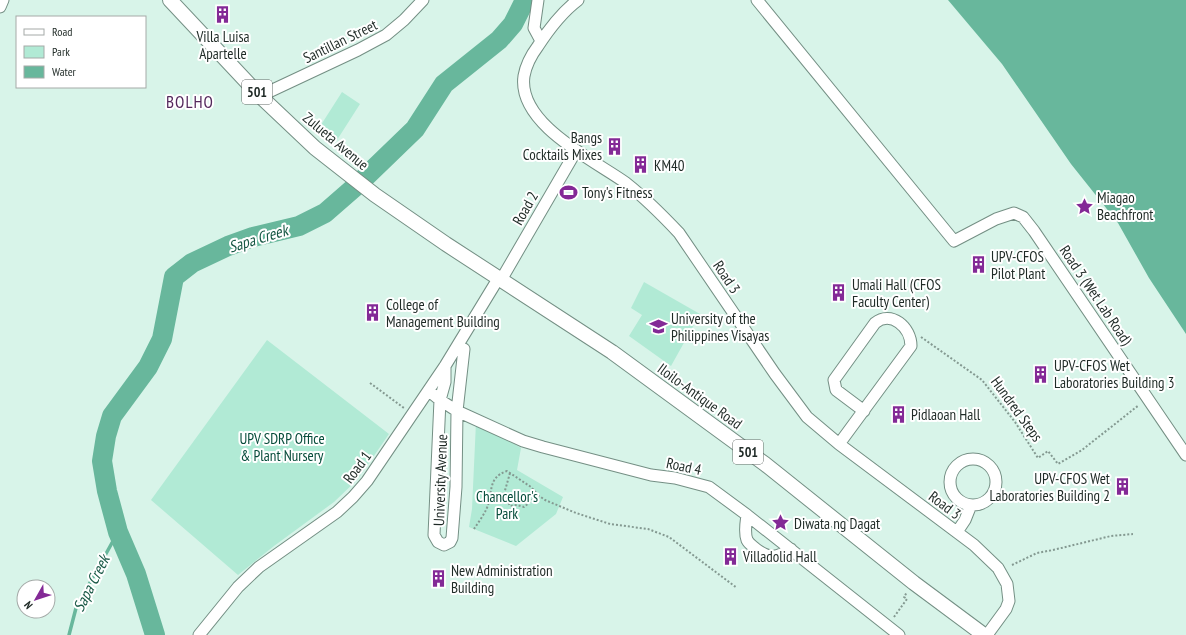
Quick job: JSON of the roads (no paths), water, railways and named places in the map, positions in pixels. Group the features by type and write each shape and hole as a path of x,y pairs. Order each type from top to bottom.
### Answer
{"main road":[{"name":"Zulueta Avenue","path":"170,0 260,96 315,148 375,195 501,280"},
{"name":"Iloilo-Antique Road","path":"501,280 612,352 765,464 914,583 984,635"}],"street":[{"path":"0,7 3,0"},
{"name":"Santillan Street","path":"260,96 358,50 386,35 404,20 423,0"},
{"path":"538,0 534,28 541,41"},
{"name":"Road 3","path":"578,0 552,26 541,41 528,64 524,75 526,98 537,116 550,130 576,151 625,183 669,222 679,234 775,374 807,417 839,444 957,532 982,552 998,568 1008,584 1008,601 1006,609 988,635"},
{"name":"Road 3 (Wet Lab Road)","path":"757,0 954,241 996,219 1014,213 1023,217 1186,455"},
{"name":"Road 2","path":"501,280 576,151"},
{"path":"445,380 501,280"},
{"name":"Road 1","path":"199,635 238,587 258,567 325,520 353,497 367,481 413,415 434,395 446,366 501,280"},
{"path":"839,444 864,411 911,346 911,338 908,331 890,318 880,319 875,323 834,380 836,390 864,411"},
{"name":"University Avenue","path":"446,366 445,380 434,395 434,535 438,542 444,545 450,542 452,538 456,487 457,411 464,348"},
{"name":"Road 4","path":"434,395 457,411 523,441 651,475 675,478 709,487 791,549 899,635"},
{"path":"972,458 979,459 991,468 995,474 996,482 995,489 986,501 971,505 963,503 957,499 952,492 950,477 953,469 958,463 972,458"},
{"path":"957,532 971,505"},
{"path":"747,515 746,533 748,541 763,554 771,557 783,554 791,549"}],"water":[{"path":"948,0 1186,0 1186,334 1149,278 1118,223 1071,164 1002,64"}],"waterway":[{"name":"Sapa Creek","path":"155,635 136,574 118,532 107,491 102,461 106,436 112,416 148,367 162,339 174,277 192,263 228,246 253,237 299,226 325,213 356,186 415,129 444,84 499,40 513,24 525,0"},
{"name":"Sapa Creek","path":"69,635 76,608 118,532"}],"place":[{"name":"Villa Luisa Apartelle","path":"223,15"},
{"name":"Bangs Cocktails Mixes","path":"615,146"},
{"name":"KM40","path":"641,165"},
{"name":"Tony's Fitness","path":"569,192"},
{"name":"Miagao Beachfront","path":"1084,206"},
{"name":"UPV-CFOS Pilot Plant","path":"978,265"},
{"name":"Umali Hall (CFOS Faculty Center)","path":"839,293"},
{"name":"College of Management Building","path":"373,313"},
{"name":"University of the Philippines Visayas","path":"658,327"},
{"name":"UPV-CFOS Wet Laboratories Building 3","path":"1041,374"},
{"name":"Pidlaoan Hall","path":"898,414"},
{"name":"UPV-CFOS Wet Laboratories Building 2","path":"1123,487"},
{"name":"Diwata ng Dagat","path":"781,523"},
{"name":"Villadolid Hall","path":"730,556"},
{"name":"New Administration Building","path":"438,579"}],"district":[{"name":"BOLHO","path":"190,102"}],"park label":[{"name":"UPV SDRP Office & Plant Nursery","path":"282,446"},
{"name":"Chancellor's Park","path":"507,504"}]}
